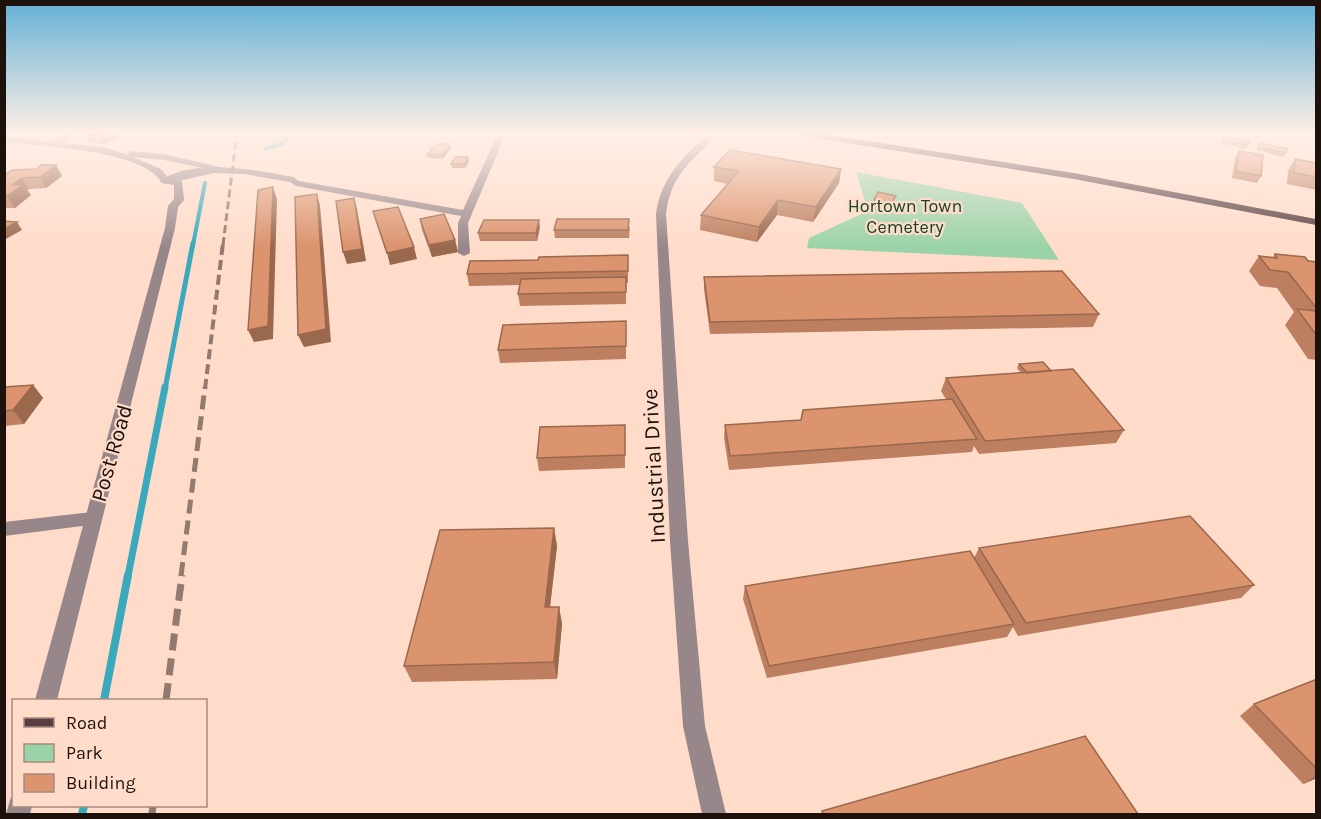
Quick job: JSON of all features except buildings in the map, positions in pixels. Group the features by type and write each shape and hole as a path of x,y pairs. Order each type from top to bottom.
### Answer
{"main road":[{"path":"1043,171 1317,222"}],"street":[{"path":"157,171 163,175 165,181"},
{"path":"165,181 200,171"},
{"path":"248,171 293,180 296,183"},
{"path":"464,253 463,223 485,171"},
{"name":"Industrial Drive","path":"675,171 664,190 661,214 679,541 694,726 714,814"},
{"path":"165,181 206,173 225,173 287,184 296,183 466,214"},
{"name":"Post Road","path":"46,699 92,519 138,360 170,228 173,206 168,202 162,185 165,181"},
{"path":"4,529 92,519"}],"green space":[{"name":"Hortown Town Cemetery","path":"856,172 1022,203 1059,260 807,248 809,238 868,211"}],"waterway":[{"path":"193,245 205,183"},
{"path":"165,389 193,243"},
{"path":"128,576 165,387"},
{"path":"104,699 128,575"},
{"path":"82,814 84,807"}],"railway":[{"path":"223,245 232,171"},
{"path":"205,389 223,243"},
{"path":"181,576 205,387"},
{"path":"166,699 182,575"},
{"path":"152,814 153,807"}]}
